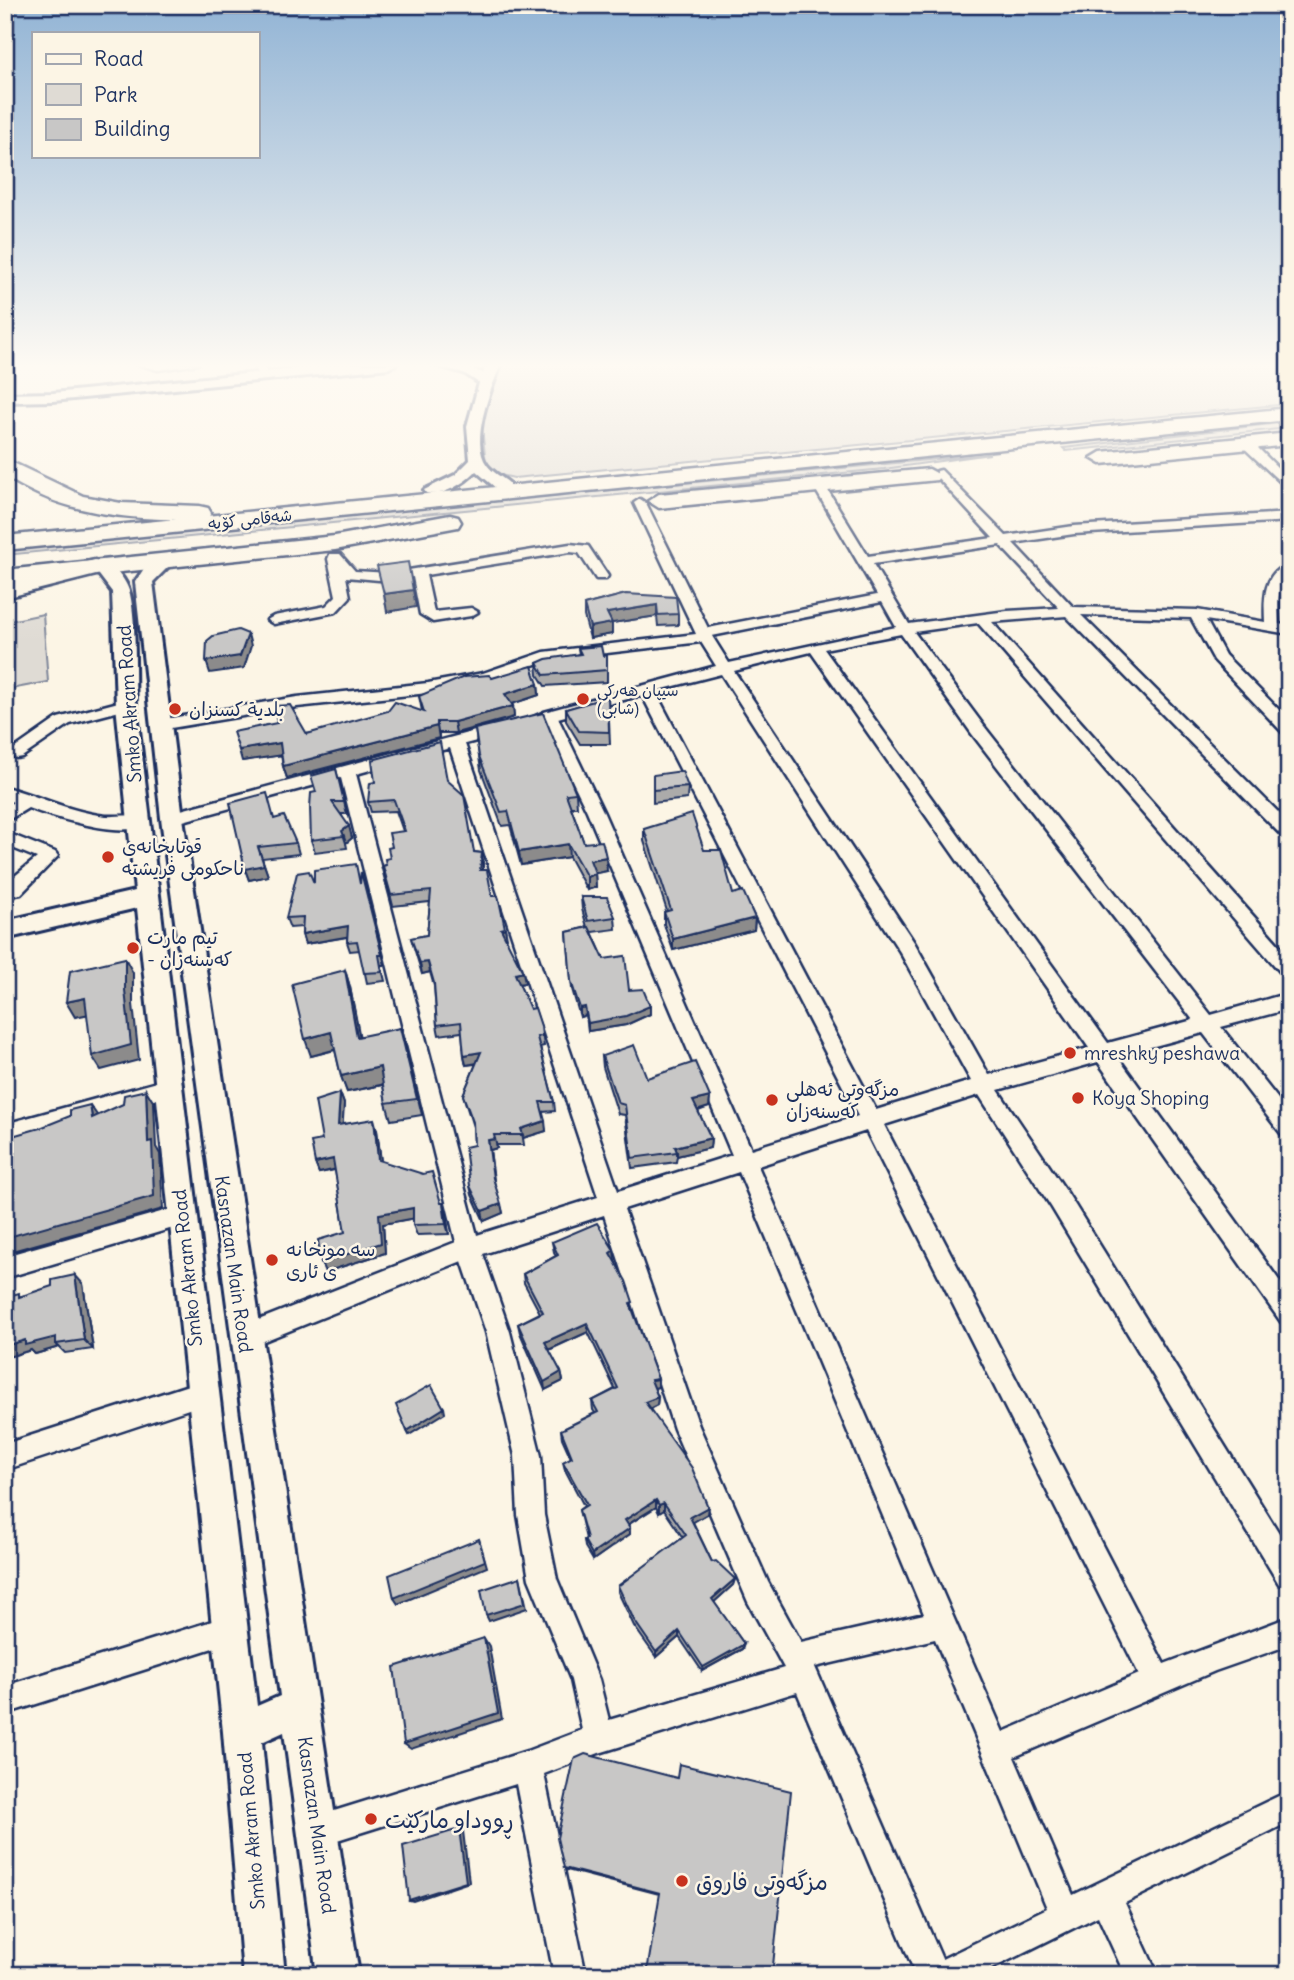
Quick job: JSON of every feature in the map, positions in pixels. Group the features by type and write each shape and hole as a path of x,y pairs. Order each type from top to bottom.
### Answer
{"highway":[{"name":"شەقامی کۆیە","path":"5,543 574,487 940,456"},
{"path":"1083,460 1117,456"},
{"path":"5,466 38,489 83,505 133,512 199,513"},
{"path":"613,506 966,471"},
{"path":"5,532 432,490 503,486 574,487"},
{"name":"شەقامی کۆیە","path":"5,565 477,519"},
{"path":"5,577 165,561 335,550 450,522"},
{"path":"5,590 99,568"}],"street":[{"path":"477,456 485,475 503,486"},
{"path":"1259,456 1289,486"},
{"path":"432,490 461,478 477,461"},
{"path":"941,474 1069,611 1289,833"},
{"path":"820,487 883,598 978,730 1289,1129"},
{"path":"640,503 705,635 724,667 908,947 984,1085 1060,1201 1289,1574"},
{"path":"864,561 1001,540 1136,525 1288,519"},
{"path":"335,550 351,575 390,577 570,548 583,549 601,576"},
{"path":"274,620 331,609 339,604 343,597 335,550"},
{"name":"Kasnazan Main Road","path":"165,561 151,570 144,582 159,725 244,1337 338,1975"},
{"name":"Smko Akram Road","path":"99,568 112,576 121,592 127,705 138,822 228,1630 242,1732 261,1973"},
{"path":"172,818 724,667 906,631 982,619 1069,611 1196,615 1283,629 1272,582 1278,574 1289,568"},
{"path":"418,572 427,614 433,618 471,612"},
{"path":"159,725 297,702 428,688 486,677 544,656 705,635 883,598"},
{"path":"1196,615 1219,657 1289,729"},
{"path":"982,619 1289,969"},
{"path":"815,647 1289,1314"},
{"path":"646,689 1157,1680"},
{"path":"16,753 64,721 127,705"},
{"path":"549,715 595,811 1066,1915"},
{"path":"456,741 687,1429 758,1592 799,1667 933,1975"},
{"path":"346,770 469,1248 498,1332 528,1456 531,1515 543,1579 585,1680 599,1738"},
{"path":"5,792 96,822 138,822"},
{"path":"5,816 26,801"},
{"path":"5,838 49,856 15,888 5,891"},
{"path":"5,930 147,897"},
{"path":"244,1337 469,1248 984,1085 1289,1001"},
{"path":"5,1133 168,1088"},
{"path":"5,1267 182,1216"},
{"path":"5,1457 201,1393"},
{"path":"318,1831 527,1766 799,1667 941,1624"},
{"path":"5,1700 228,1630"},
{"path":"995,1750 1157,1680 1289,1630"},
{"path":"242,1732 300,1706"},
{"path":"527,1766 570,1975"},
{"path":"944,1975 1289,1806"},
{"path":"1105,1896 1142,1975"}],"green space":[{"path":"485,456 740,456 514,478 487,472"},
{"path":"973,456 884,469 5,555 5,548"},
{"path":"43,614 48,682 5,690 5,622"}],"building":[{"path":"408,562 413,590 384,594 377,566"},
{"path":"626,594 676,597 678,614 658,615 657,605 607,613 612,623 590,627 584,605"},
{"path":"238,630 248,634 240,656 206,661 207,641 213,636"},
{"path":"601,646 603,656 607,655 607,670 544,675 537,663 546,659 581,654 578,648"},
{"path":"532,666 538,684 505,694 513,706 454,722 437,722 437,726 283,766 280,743 239,750 233,732 277,723 274,706 290,705 307,734 388,711 395,702 424,712 419,696 464,677 489,675 492,678"},
{"path":"608,697 609,732 579,731 566,709"},
{"path":"543,713 576,793 566,794 584,843 602,841 603,844 606,857 590,860 595,873 587,877 568,844 519,852 508,811 501,812 479,756 475,729"},
{"path":"440,742 447,780 464,795 474,852 482,853 480,870 487,870 492,896 498,896 505,928 501,929 523,972 515,974 530,1009 535,1008 541,1026 542,1036 537,1037 554,1102 540,1102 545,1121 521,1129 523,1135 494,1135 495,1139 488,1140 493,1178 501,1204 482,1211 470,1186 465,1147 474,1145 473,1122 463,1095 481,1052 464,1055 461,1022 437,1025 434,983 428,962 420,963 411,938 427,935 431,891 391,895 383,866 386,865 385,859 390,858 388,848 392,847 389,833 405,831 394,800 368,802 370,783 375,782 372,760"},
{"path":"336,769 344,802 332,802 349,826 342,831 344,836 311,840 311,793 316,792 311,776"},
{"path":"682,771 688,787 653,790 653,775"},
{"path":"267,793 274,819 284,816 296,843 258,847 264,865 245,869 230,803"},
{"path":"692,814 704,850 721,850 733,894 743,891 755,918 673,939 664,912 671,910 644,829"},
{"path":"356,864 360,884 361,872 382,955 379,955 382,972 364,973 357,941 347,942 348,926 302,934 303,917 286,918 297,873 309,871 314,883 314,870"},
{"path":"581,897 607,897 615,917 588,921"},
{"path":"589,927 604,959 625,956 629,990 643,989 650,1006 626,1016 588,1023 585,1007 580,1008 571,981 567,932"},
{"path":"125,958 125,990 131,1045 92,1056 85,998 66,1002 70,971"},
{"path":"345,970 357,1037 400,1028 417,1099 386,1103 380,1067 341,1076 331,1032 305,1039 292,984"},
{"path":"634,1045 647,1078 695,1062 710,1097 693,1101 711,1138 675,1147 677,1152 632,1158 625,1105 618,1103 602,1056"},
{"path":"146,1090 148,1142 152,1141 154,1196 5,1238 5,1138 40,1128 70,1116 70,1110 90,1105 92,1118 123,1104 124,1095"},
{"path":"340,1093 338,1125 374,1119 378,1160 423,1174 432,1172 443,1203 446,1224 413,1225 413,1208 379,1214 381,1243 321,1263 318,1240 345,1232 333,1159 315,1163 311,1142 322,1140 315,1101"},
{"path":"597,1223 614,1250 610,1253 626,1281 633,1302 630,1303 658,1379 651,1380 658,1397 645,1402 692,1468 708,1507 690,1517 712,1562 716,1561 735,1579 712,1599 744,1644 703,1667 679,1631 656,1652 634,1620 618,1586 686,1535 664,1503 659,1505 656,1500 625,1520 630,1528 592,1554 584,1540 587,1538 579,1510 587,1505 563,1462 572,1457 561,1430 598,1412 592,1401 618,1388 587,1323 545,1342 561,1372 544,1382 518,1324 543,1312 523,1274 558,1255 552,1242"},
{"path":"75,1275 84,1340 56,1344 56,1337 25,1345 25,1340 5,1346 5,1297 19,1293 19,1297 52,1286 52,1280"},
{"path":"431,1385 444,1408 407,1431 396,1405"},
{"path":"479,1539 485,1561 394,1598 389,1575"},
{"path":"520,1577 525,1603 486,1615 481,1590"},
{"path":"484,1638 498,1713 404,1744 394,1667"},
{"path":"585,1754 677,1778 679,1764 791,1791 772,1975 656,1975 647,1972 660,1893 564,1868 557,1838 574,1759"},
{"path":"459,1829 466,1882 409,1900 403,1846"}],"place":[{"name":"سیپان هەرکی (شابی)","path":"583,699"},
{"name":"بلدية كسنزان","path":"175,709"},
{"name":"قوتابخانەی ناحکومی فریشتە","path":"108,857"},
{"name":"تیم مارت - کەسنەزان","path":"133,948"},
{"name":"mreshky peshawa","path":"1070,1053"},
{"name":"Koya Shoping","path":"1078,1098"},
{"name":"مزگەوتی ئەهلی کەسنەزان","path":"772,1100"},
{"name":"سه مونخانه ی ئاری","path":"272,1260"},
{"name":"ڕووداو ماركێت","path":"371,1819"},
{"name":"مزگەوتی فاروق","path":"682,1881"}]}
